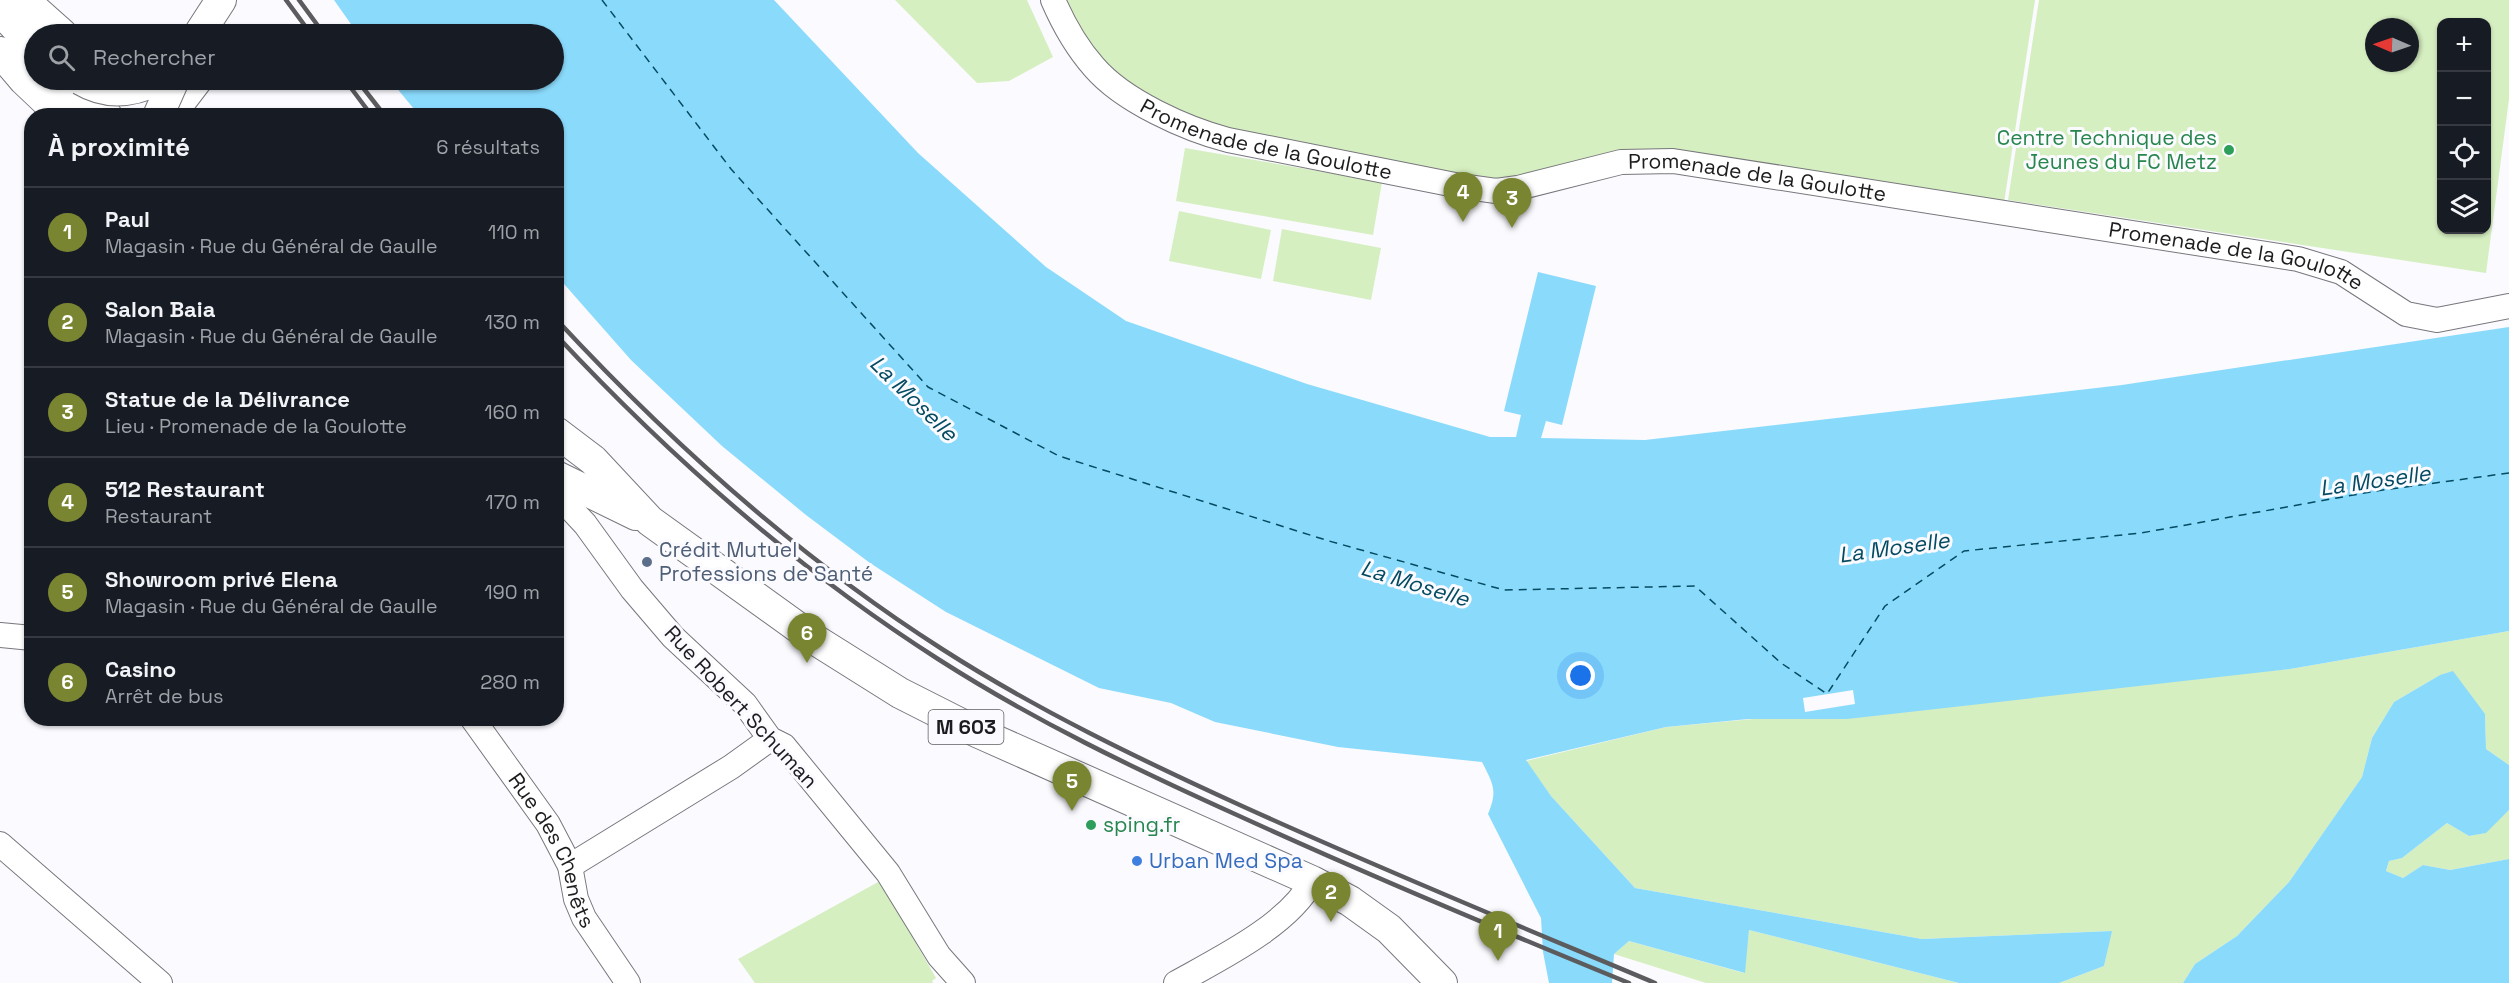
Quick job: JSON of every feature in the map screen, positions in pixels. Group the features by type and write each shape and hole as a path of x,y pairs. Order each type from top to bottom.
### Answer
{"main road":[{"path":"24,0 51,24"},
{"path":"205,24 220,0"},
{"path":"228,24 241,0"},
{"path":"0,11 24,36"},
{"path":"0,52 24,80"},
{"path":"35,90 54,108"},
{"path":"76,90 95,108"},
{"path":"109,90 132,90"},
{"path":"130,90 154,108"},
{"path":"165,108 180,90"},
{"path":"170,108 182,90"},
{"path":"188,90 188,108"},
{"name":"M 603","path":"564,438 593,460 650,521"},
{"path":"564,460 650,521"},
{"name":"M 603","path":"564,480 650,521 814,639 900,693 979,733 1312,881 1350,902 1389,929 1442,983"}],"street":[{"name":"Promenade de la Goulotte","path":"1053,0 1060,16 1095,68 1129,96 1166,118 1202,134 1228,140 1460,186 1496,191 1621,162 1673,161 2278,255 2341,272 2406,314 2437,320 2509,306"},
{"name":"Rue Robert Schuman","path":"564,502 585,524 632,588 673,637 745,705 770,739 784,746 888,873 939,956 963,983"},
{"path":"0,635 24,637"},
{"name":"Rue des Chenêts","path":"478,726 548,824 570,866 576,899 584,918 628,983"},
{"path":"570,866 770,739"},
{"path":"0,844 160,983"},
{"path":"1176,983 1252,939 1304,896 1312,881"}],"green space":[{"path":"895,0 1027,0 1053,57 1009,81 977,83"},
{"path":"1065,0 2035,0 2004,203 1711,158 1516,181 1478,181 1219,128 1175,112 1119,76 1087,41"},
{"name":"Centre Technique des Jeunes du FC Metz","path":"2039,0 2509,0 2509,99 2486,273 2008,200"},
{"path":"1185,148 1382,182 1373,235 1176,201"},
{"path":"1179,211 1271,230 1261,279 1169,261"},
{"path":"1282,229 1381,248 1371,300 1273,281"},
{"path":"2509,631 2509,765 2486,749 2485,714 2440,675 2394,702 2372,738 2362,777 2289,882 2237,936 2195,964 2183,983 2059,983 2104,966 2111,931 1922,939 1635,888 1551,796 1526,761 1666,727 2290,669"},
{"path":"2509,810 2509,859 2450,870 2423,865 2403,878 2386,871 2389,861 2402,858 2447,823 2469,836 2485,833"},
{"path":"880,881 936,978 932,981 933,983 755,983 738,959"},
{"path":"1749,930 1959,983 1706,983 1614,954 1629,941 1744,973"}],"water":[{"name":"La Moselle","path":"334,0 774,0 918,153 1046,267 1126,321 1307,384 1490,437 1516,437 1521,415 1504,411 1538,272 1596,286 1562,425 1546,421 1541,438 1645,440 2122,385 2509,327 2509,631 2290,669 1847,719 1748,719 1666,727 1526,760 1551,796 1635,888 1922,939 2112,931 2104,966 2059,983 1959,983 1749,930 1745,973 1629,941 1614,954 1612,983 1549,983 1543,952 1541,918 1488,814 1493,799 1493,787 1482,762 1338,747 1215,722 1171,703 1099,688 946,612 870,563 806,515 722,446 631,360 564,284 564,108 413,108 398,90 564,90 564,24 351,24"},
{"path":"2453,671 2485,714 2486,749 2509,765 2509,810 2486,833 2469,836 2447,823 2402,858 2389,861 2386,871 2403,878 2423,865 2450,870 2509,859 2509,983 2183,983 2195,964 2237,936 2289,882 2362,777 2372,738 2394,702 2440,675"}],"pier":[{"path":"1853,690 1855,704 1805,712 1803,698"}],"ferry route":[{"path":"602,0 731,169 928,387 1059,456 1329,541 1504,590 1695,586 1781,663 1827,694 1885,606 1964,551 2141,533 2376,491 2509,473"}],"railway":[{"path":"286,0 304,24"},
{"path":"299,0 317,24"},
{"path":"352,90 366,108"},
{"path":"365,90 379,108"},
{"path":"564,327 691,454 787,537 889,614 1014,693 1127,752 1293,829 1655,983"},
{"path":"564,343 690,467 785,549 886,624 1010,703 1123,762 1285,837 1629,983"}],"place":[{"name":"Centre Technique des Jeunes du FC Metz","path":"2229,150"},
{"name":"512 Restaurant","path":"1463,222"},
{"name":"Statue de la Délivrance","path":"1512,228"},
{"name":"Crédit Mutuel Professions de Santé","path":"647,562"},
{"name":"Casino","path":"807,663"},
{"name":"Showroom privé Elena","path":"1072,811"},
{"name":"sping.fr","path":"1091,825"},
{"name":"Urban Med Spa","path":"1137,861"},
{"name":"Salon Baia","path":"1331,922"},
{"name":"Paul","path":"1498,961"}]}
